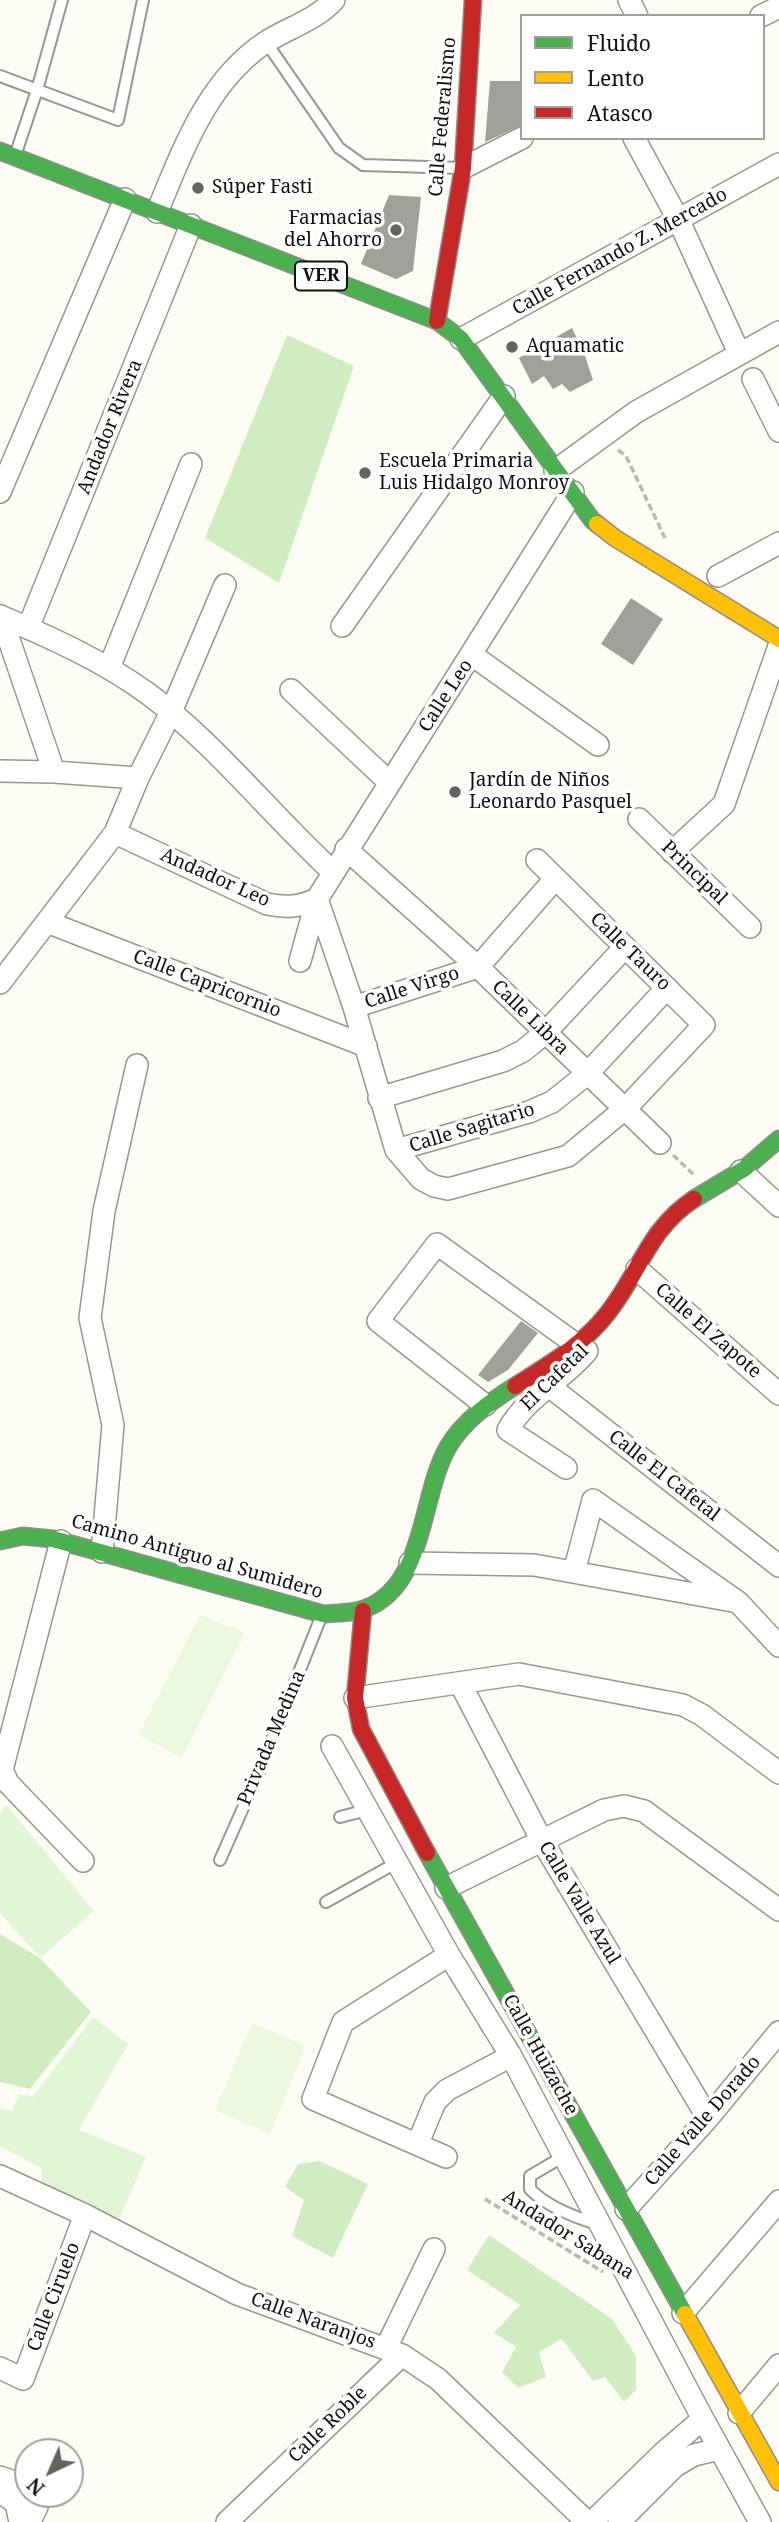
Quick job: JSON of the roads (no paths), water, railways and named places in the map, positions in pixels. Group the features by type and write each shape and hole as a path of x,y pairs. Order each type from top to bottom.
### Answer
{"main road":[{"name":"Calle Federalismo","path":"437,321 463,168 472,0"},
{"name":"VER","path":"8,153 437,321 461,339 592,520 615,538 779,639"},
{"name":"VER","path":"573,492 602,504"},
{"path":"712,573 738,589"},
{"name":"Camino Antiguo al Sumidero","path":"0,1541 34,1534 323,1615 363,1611 383,1601 399,1583 410,1563 441,1461 450,1443 465,1424 485,1405 577,1345 599,1324 637,1269 655,1233 664,1222 741,1171 779,1139"},
{"name":"Calle Huizache","path":"363,1611 355,1698 361,1729 446,1888 779,2482"}],"street":[{"path":"158,212 183,151 212,96 236,65 266,42 325,10 334,0"},
{"path":"463,168 520,139"},
{"path":"635,140 679,221 739,353"},
{"name":"Calle Fernando Z. Mercado","path":"461,339 779,164"},
{"path":"0,492 125,198"},
{"name":"Andador Rivera","path":"28,628 191,225"},
{"path":"555,471 636,412 779,332"},
{"path":"753,379 779,431"},
{"path":"342,626 504,396"},
{"path":"109,668 191,464"},
{"name":"Calle Leo","path":"300,961 317,899 346,849 389,782 478,659 573,492"},
{"path":"712,573 779,543"},
{"path":"0,983 115,832 171,712 225,585"},
{"path":"1,616 109,668 147,692 198,736 292,835 333,872"},
{"path":"1,616 54,772"},
{"path":"672,852 724,804 779,646"},
{"path":"478,659 598,745"},
{"path":"291,690 389,782"},
{"path":"0,771 138,778"},
{"name":"Principal","path":"639,819 750,926"},
{"name":"Andador Leo","path":"115,832 267,904 287,908 302,906 317,899"},
{"name":"Calle Libra","path":"346,849 478,967 660,1143"},
{"name":"Calle Tauro","path":"537,860 704,1025 626,1108"},
{"name":"Calle Virgo","path":"354,1007 478,967 555,878"},
{"path":"317,899 354,1007 396,1150 421,1179 448,1189 553,1162 568,1156 626,1108"},
{"name":"Calle Capricornio","path":"47,922 366,1046"},
{"path":"379,1098 503,1061 523,1051 545,1033 625,947"},
{"name":"Calle Sagitario","path":"396,1150 528,1112 552,1102 587,1074 667,988"},
{"path":"102,1552 113,1425 90,1318 104,1211 137,1065"},
{"path":"741,1171 779,1206"},
{"path":"485,1405 378,1321 437,1244 577,1345"},
{"name":"Calle El Zapote","path":"637,1269 779,1394"},
{"name":"El Cafetal","path":"566,1468 508,1430 515,1417 529,1402 585,1354 599,1324"},
{"name":"Calle El Cafetal","path":"549,1386 779,1566"},
{"path":"574,1572 593,1500 738,1602 779,1646"},
{"path":"61,1541 2,1770 8,1783 83,1861"},
{"path":"410,1563 534,1565 738,1602"},
{"path":"355,1698 519,1674 683,1705 702,1715 779,1773"},
{"name":"Calle Valle Azul","path":"460,1683 542,1841 708,2118"},
{"path":"0,1706 14,1726"},
{"name":"Calle Huizache","path":"332,1746 449,1955 511,2056 760,2522"},
{"path":"446,1888 604,1810 614,1807 634,1808 644,1811 779,1910"},
{"path":"446,2157 313,2099 343,2022 449,1955"},
{"name":"Calle Valle Dorado","path":"626,2209 708,2118 779,2032"},
{"path":"418,2143 436,2102 447,2090 511,2056"},
{"name":"Calle Naranjos","path":"0,2176 237,2294 394,2351 438,2379 589,2522"},
{"path":"683,2313 779,2201"},
{"name":"Calle Ciruelo","path":"0,2368 23,2379 85,2216"},
{"path":"394,2351 434,2249"},
{"name":"Calle Roble","path":"226,2522 394,2351"},
{"path":"739,2413 779,2365"},
{"path":"589,2522 703,2419"},
{"path":"619,2522 675,2466 694,2455 719,2449"},
{"path":"0,2492 16,2503 20,2522"},
{"name":"Calle Roble","path":"211,2522 254,2496"}],"lane":[{"path":"8,153 37,90 62,0"},
{"path":"0,76 118,120 143,0"},
{"path":"266,42 339,148 363,165 463,168"},
{"name":"Privada Medina","path":"220,1860 323,1615"},
{"path":"340,1817 367,1810"},
{"path":"326,1902 396,1863"},
{"path":"564,2156 530,2176 530,2189 536,2196 576,2218 601,2225"}],"place":[{"name":"Súper Fasti","path":"198,188"},
{"name":"Farmacias del Ahorro","path":"396,230"},
{"name":"Aquamatic","path":"512,347"},
{"name":"Escuela Primaria Luis Hidalgo Monroy","path":"365,473"},
{"name":"Jardín de Niños Leonardo Pasquel","path":"455,792"}]}
